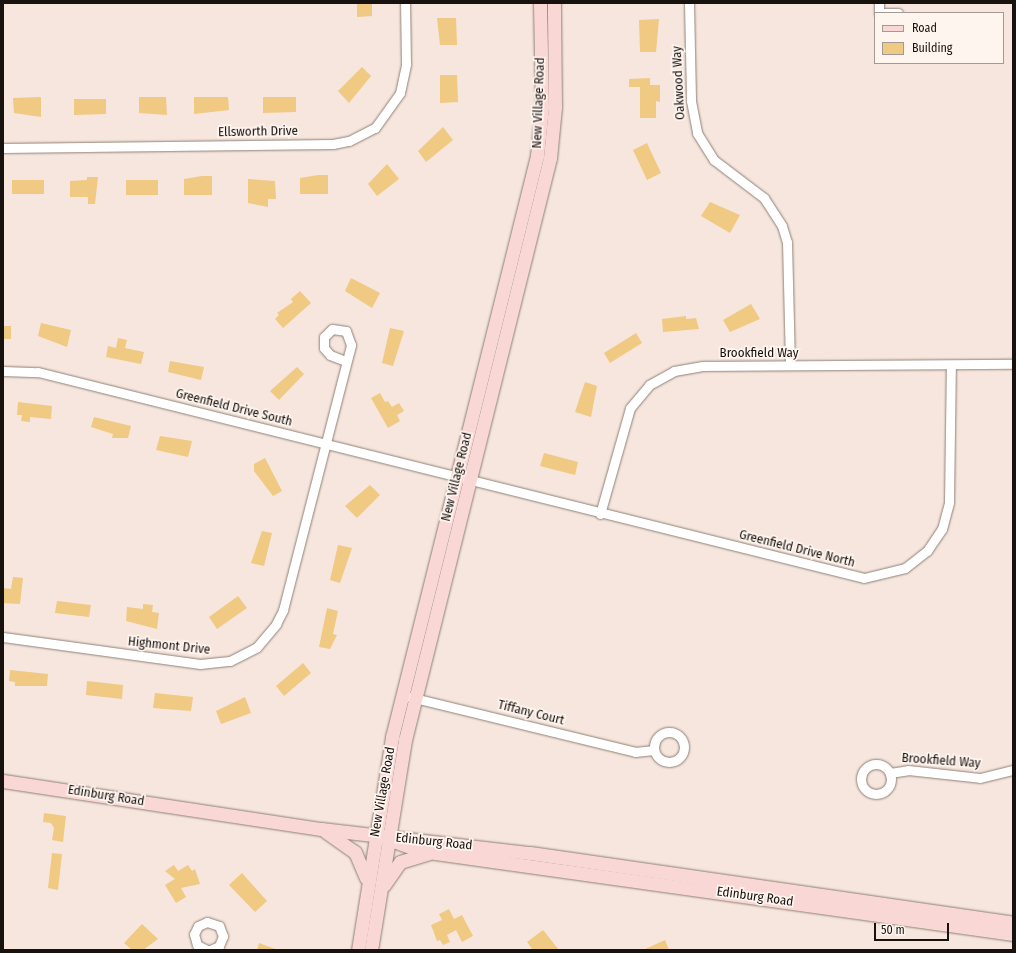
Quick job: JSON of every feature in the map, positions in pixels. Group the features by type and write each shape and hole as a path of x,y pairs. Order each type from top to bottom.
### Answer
{"main road":[{"name":"New Village Road","path":"358,950 373,891 381,837 409,697 463,479 537,156 542,107 540,3"},
{"name":"New Village Road","path":"463,479 550,158 555,107 554,3"},
{"name":"Edinburg Road","path":"3,781 321,829 530,853 1013,923"},
{"path":"321,829 358,856 373,891 394,866 430,852"},
{"name":"Edinburg Road","path":"381,837 430,852 1013,934"},
{"name":"New Village Road","path":"371,950 373,891"}],"street":[{"name":"Ellsworth Drive","path":"3,148 333,144 349,141 375,128 400,93 406,64 405,3"},
{"name":"Oakwood Way","path":"689,3 691,101 697,133 714,160 764,198 777,216 787,242 790,365"},
{"name":"Highmont Drive","path":"3,638 200,664 230,661 245,655 266,638 283,610 346,361"},
{"name":"Greenfield Drive North","path":"463,479 850,576 877,577 905,568 927,550 946,517 951,364"},
{"name":"Brookfield Way","path":"600,514 624,421 649,385 689,367 1013,364"},
{"name":"Greenfield Drive South","path":"3,371 38,372 463,479"},
{"name":"Tiffany Court","path":"409,697 635,752 654,750"},
{"name":"Brookfield Way","path":"890,773 908,770 980,778 1013,770"},
{"path":"207,950 194,947 194,934 198,926 215,923 223,936 219,946 210,950"}],"building":[{"path":"357,3 372,3 372,16 357,17"},
{"path":"437,18 456,18 457,45 440,45"},
{"path":"659,19 656,52 640,52 639,20"},
{"path":"362,67 371,76 349,103 338,91"},
{"path":"440,75 457,75 458,102 440,103"},
{"path":"650,78 650,85 660,85 660,102 656,101 656,118 640,118 640,87 629,87 629,79"},
{"path":"41,97 41,117 14,113 13,98"},
{"path":"139,97 166,97 167,115 139,113"},
{"path":"194,97 228,97 229,110 194,114"},
{"path":"263,97 296,97 296,112 263,113"},
{"path":"74,99 106,99 106,114 74,115"},
{"path":"443,127 453,140 426,162 418,151"},
{"path":"647,143 661,173 647,180 633,150"},
{"path":"387,164 399,179 377,196 368,184"},
{"path":"328,175 328,194 300,194 300,178"},
{"path":"212,176 212,195 184,195 184,179"},
{"path":"87,177 98,177 95,204 88,204 88,197 70,197 70,181 87,180"},
{"path":"248,179 275,181 276,199 268,199 268,207 248,203"},
{"path":"12,180 44,180 44,194 12,194"},
{"path":"126,180 158,180 158,195 126,195"},
{"path":"710,202 740,215 730,233 701,216"},
{"path":"351,278 380,293 372,308 345,291"},
{"path":"300,291 311,303 283,328 275,319 279,315 277,313 293,302 291,299"},
{"path":"751,304 760,319 730,332 723,320"},
{"path":"686,316 686,319 696,318 699,329 663,332 662,319"},
{"path":"41,323 71,330 67,347 38,336"},
{"path":"3,326 11,326 11,339 3,339"},
{"path":"390,328 404,331 393,366 382,363"},
{"path":"636,333 642,343 610,363 604,353"},
{"path":"118,338 127,340 125,348 144,352 141,364 106,357 108,346 116,348"},
{"path":"170,361 204,367 201,380 168,372"},
{"path":"297,367 304,374 279,400 270,391"},
{"path":"585,382 597,386 591,417 575,412"},
{"path":"380,393 385,402 388,401 392,407 399,403 404,411 397,415 400,421 388,428 371,398"},
{"path":"18,402 52,406 51,419 30,417 30,422 21,421 22,415 17,415"},
{"path":"94,417 131,426 128,438 112,438 113,434 91,427"},
{"path":"160,436 192,441 188,457 156,450"},
{"path":"544,453 578,462 575,475 540,466"},
{"path":"265,458 282,491 273,496 254,471 254,464"},
{"path":"370,485 380,495 357,518 345,506"},
{"path":"262,531 272,533 264,566 251,563"},
{"path":"338,545 352,548 340,583 330,580"},
{"path":"13,577 23,578 20,604 3,603 3,588 11,589"},
{"path":"238,596 247,608 217,629 209,617"},
{"path":"57,601 91,605 89,617 55,613"},
{"path":"143,604 153,605 152,612 159,613 157,629 126,621 127,607 143,609"},
{"path":"327,608 338,611 333,634 337,635 330,649 319,647"},
{"path":"303,663 311,673 284,696 276,686"},
{"path":"10,670 48,674 47,686 15,686 15,682 9,681"},
{"path":"87,681 123,685 122,699 86,695"},
{"path":"155,693 193,697 191,711 153,708"},
{"path":"245,697 251,713 221,724 216,711"},
{"path":"44,813 66,816 63,842 52,840 54,828 51,823 43,822"},
{"path":"52,853 62,854 58,890 48,888"},
{"path":"174,865 178,871 188,865 192,871 195,869 200,884 181,888 186,897 176,903 165,885 175,879 165,871"},
{"path":"242,873 267,901 255,912 229,885"},
{"path":"449,909 454,919 462,915 473,936 462,942 456,930 447,935 450,942 443,945 440,940 437,941 431,925 442,920 439,914"},
{"path":"142,924 158,939 143,950 132,950 124,943"},
{"path":"543,930 559,950 533,950 527,942"},
{"path":"665,940 669,950 643,950"},
{"path":"259,943 278,950 257,950"}]}
